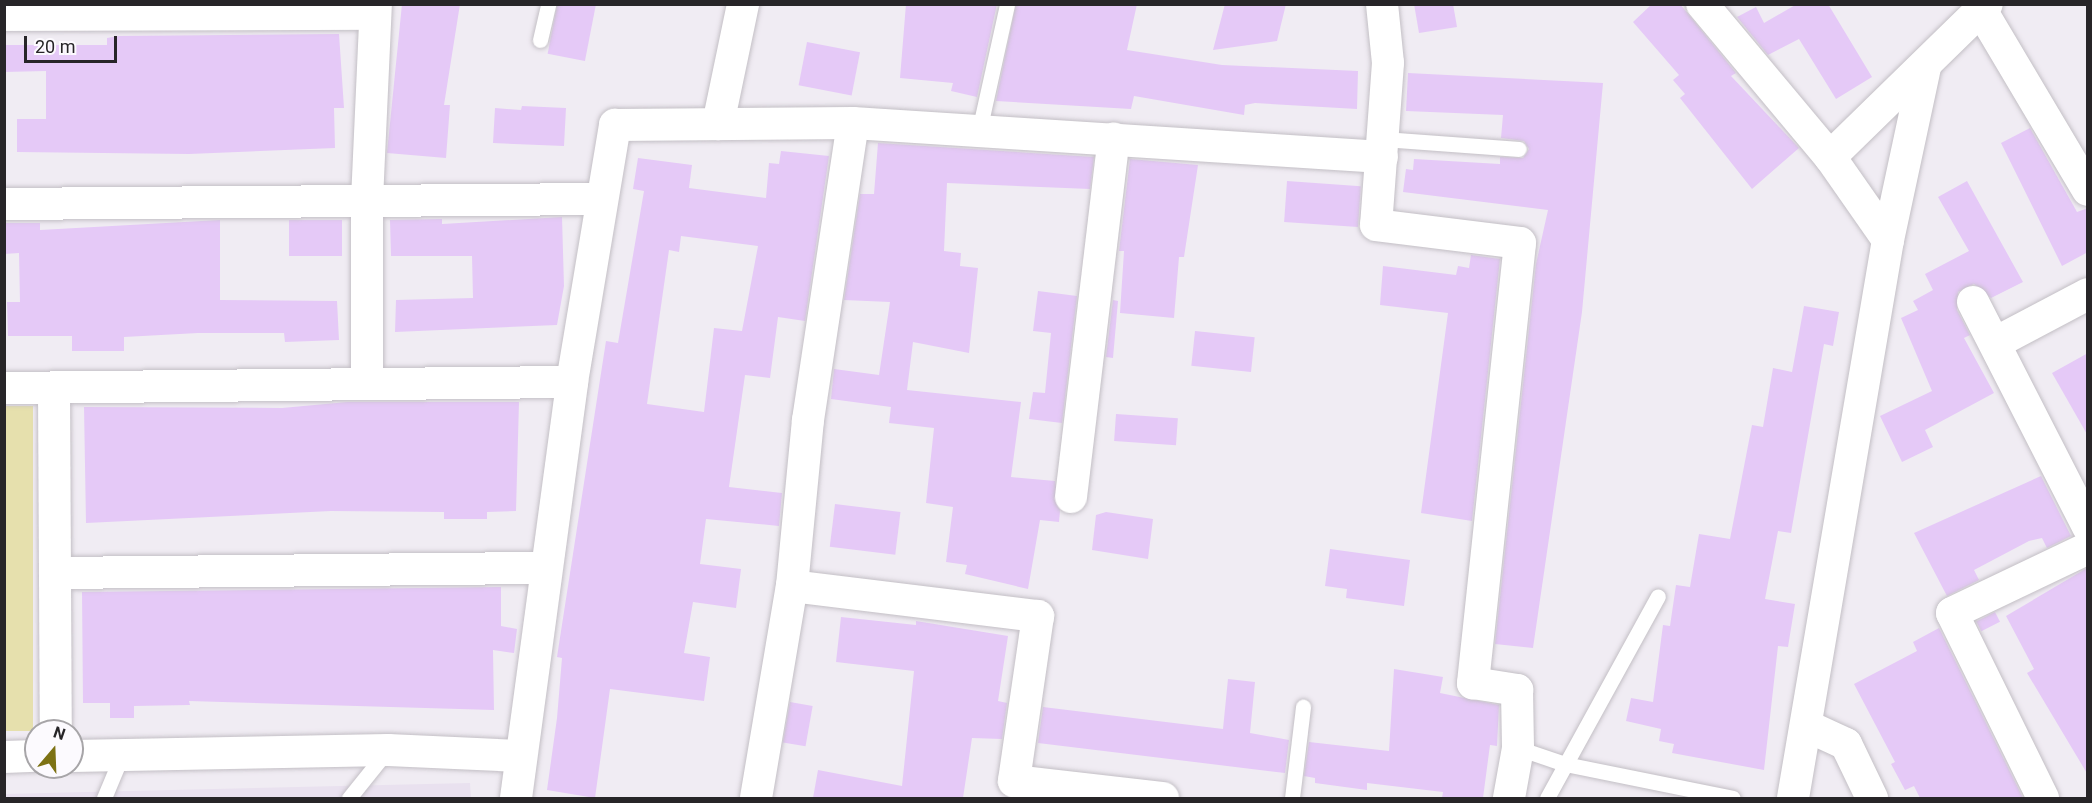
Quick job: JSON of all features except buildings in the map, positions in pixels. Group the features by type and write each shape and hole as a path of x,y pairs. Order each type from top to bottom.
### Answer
{"street":[{"path":"718,124 743,4"},
{"path":"1382,4 1388,63 1376,225 1520,243 1473,683 1517,690 1518,748 1509,798"},
{"path":"1702,4 1830,157 1888,240"},
{"path":"1830,157 1925,68 1984,7 2088,190"},
{"path":"4,15 375,9 367,200 367,382"},
{"path":"1793,798 1888,240 1925,68"},
{"path":"756,798 792,586 808,420 853,123"},
{"path":"516,798 518,756 572,382 599,199 615,125 853,123 1114,139 1383,148"},
{"path":"1071,497 1114,139"},
{"path":"4,204 599,199"},
{"path":"1997,342 2088,294"},
{"path":"1973,302 1997,342 2088,527"},
{"path":"4,388 367,382 572,382"},
{"path":"54,388 56,719"},
{"path":"2043,798 1952,614 2088,548"},
{"path":"56,573 545,568"},
{"path":"792,586 1038,616 1014,781 1163,798"},
{"path":"1807,726 1846,744 1872,798"},
{"path":"84,756 387,750 518,756"},
{"path":"4,757 24,756"}],"lane":[{"path":"540,40 548,4"},
{"path":"979,131 1007,5"},
{"path":"1383,148 1520,149"},
{"path":"1547,798 1658,596"},
{"path":"1293,798 1303,707"},
{"path":"1518,748 1565,764 1733,798"},
{"path":"349,798 387,750"},
{"path":"104,798 122,755"}],"shaded area":[{"path":"4,406 33,406 33,719 24,719 24,731 4,731"},
{"path":"470,783 471,798 5,798 4,794"}]}
